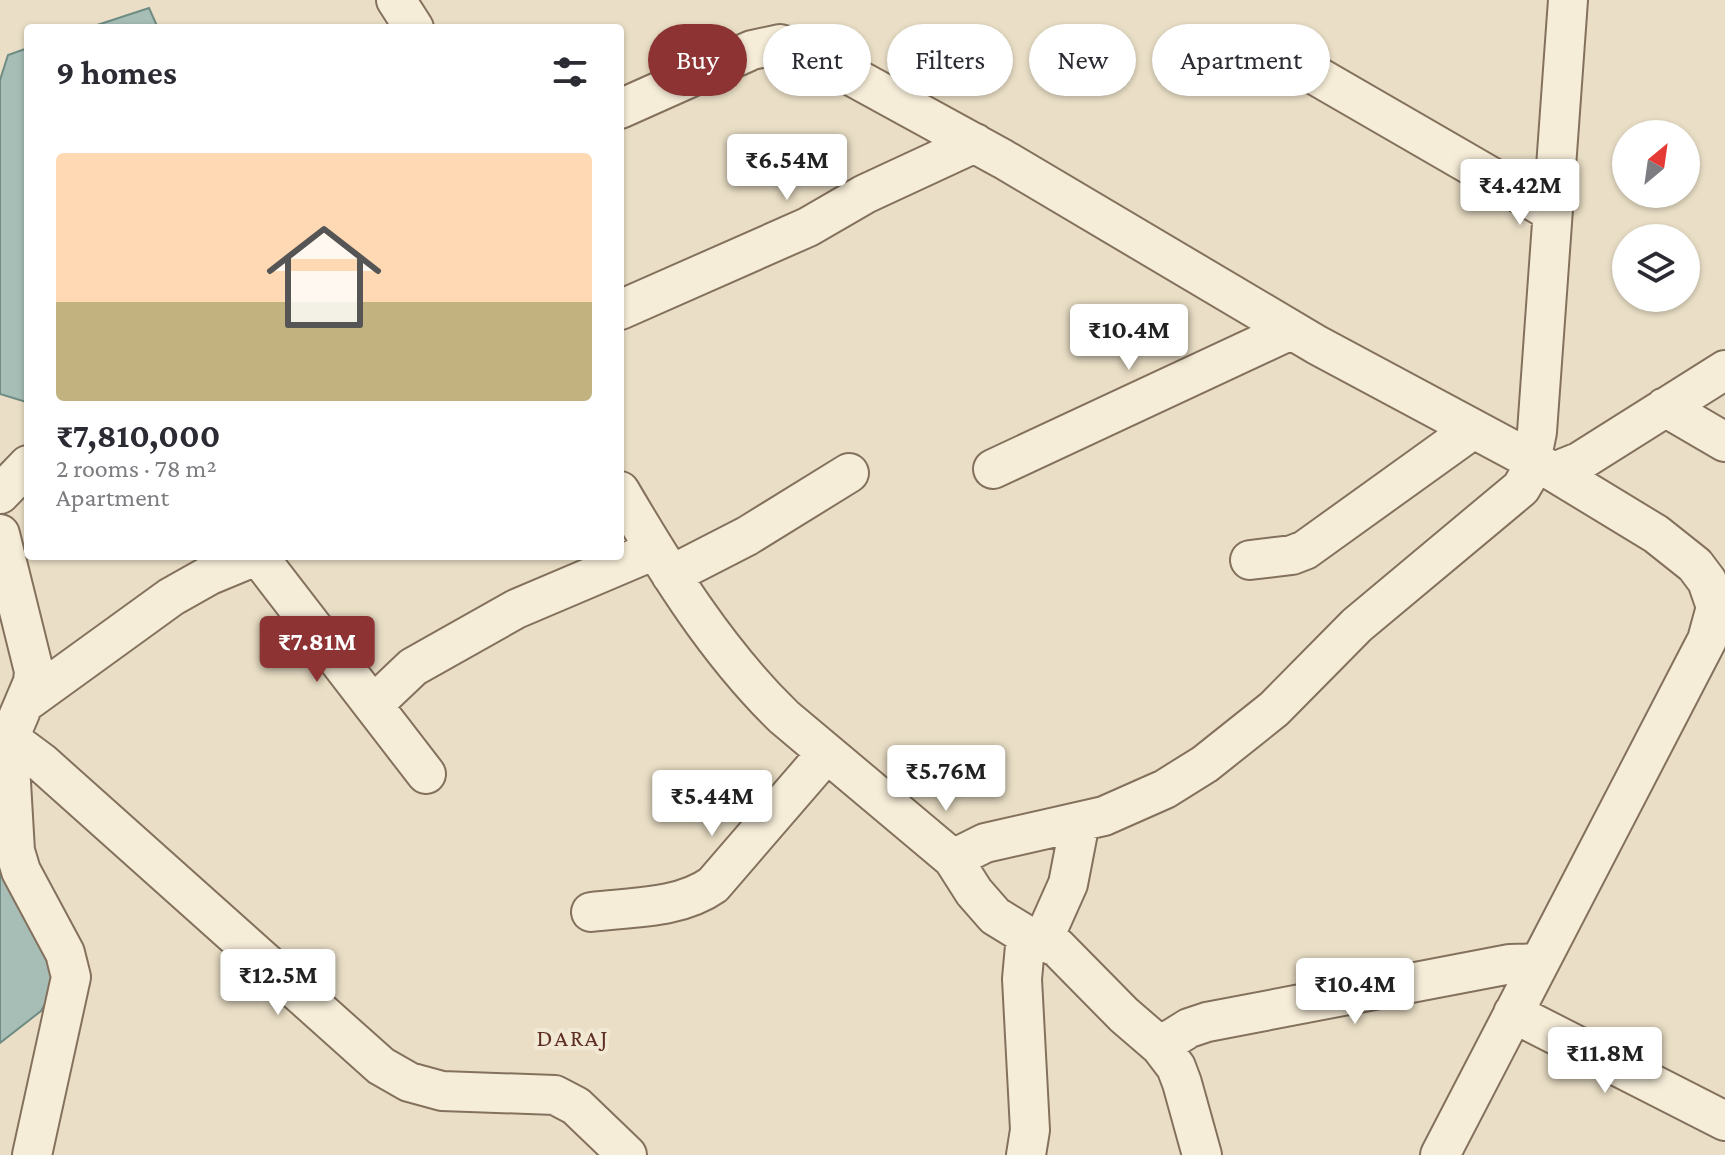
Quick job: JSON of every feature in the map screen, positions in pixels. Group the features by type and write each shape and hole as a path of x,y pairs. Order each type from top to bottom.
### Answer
{"street":[{"path":"396,0 411,24"},
{"path":"1542,467 1537,432 1568,0"},
{"path":"624,107 752,50 780,44 806,51 975,143 1291,330 1542,467 1677,549 1695,565 1721,602 1707,640 1440,1155"},
{"path":"1330,84 1552,212"},
{"path":"624,308 808,227 865,194 975,143"},
{"path":"993,469 1291,330"},
{"path":"953,859 985,843 1104,816 1165,789 1205,764 1274,709 1357,625 1517,494 1528,476 1542,467 1579,462 1725,370"},
{"path":"1665,407 1725,442"},
{"path":"1250,560 1292,555 1305,550 1472,430"},
{"path":"0,494 24,469"},
{"path":"373,705 413,667 516,609 760,528 849,473"},
{"path":"624,498 710,632 757,692 826,754 953,859 988,910 1034,938 1057,947 1101,994 1160,1046 1179,1075 1202,1155"},
{"path":"0,534 32,655 33,682 10,739 8,759 18,861 65,953 70,970 67,1000 32,1155"},
{"path":"26,702 171,597 210,575 247,560"},
{"path":"260,560 426,774"},
{"path":"10,739 41,762 381,1066 409,1082 442,1091 555,1095 576,1106 627,1155"},
{"path":"591,912 666,903 701,894 713,885 826,754"},
{"path":"1026,1155 1030,1130 1022,979 1034,938 1068,884 1080,822"},
{"path":"1160,1046 1189,1028 1207,1022 1510,964 1538,963"},
{"path":"1513,1013 1725,1121"}],"water":[{"path":"149,8 156,24 100,24"},
{"path":"24,49 24,401 0,394 0,80 8,55"},
{"path":"0,856 37,909 57,983 41,1011 0,1043"}],"district":[{"name":"DARAJ","path":"573,1037"}]}
